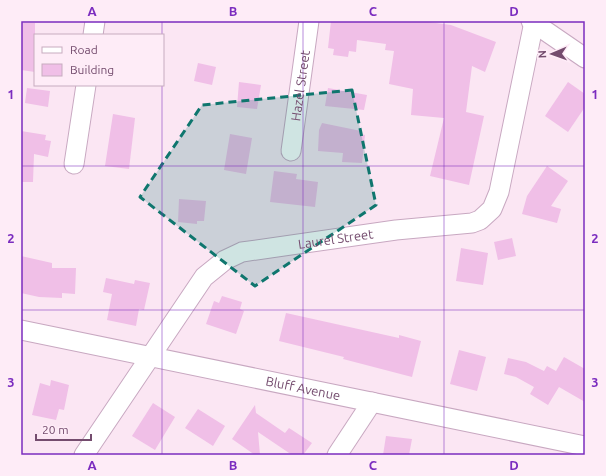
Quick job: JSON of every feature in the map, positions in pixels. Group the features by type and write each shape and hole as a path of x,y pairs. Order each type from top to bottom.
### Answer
{"street":[{"path":"93,34 96,21"},
{"name":"Hazel Street","path":"291,151 309,21"},
{"path":"533,22 585,58"},
{"name":"Laurel Street","path":"84,455 204,277 225,260 242,252 396,230 463,224 480,220 487,216 496,202 499,192 533,22"},
{"path":"74,164 86,86"},
{"name":"Bluff Avenue","path":"21,330 585,446"},
{"path":"337,455 372,402"}],"highlighted area":[{"path":"352,90 376,205 255,286 140,197 202,105"}],"building":[{"path":"331,21 421,21 451,25 496,42 485,72 472,66 466,112 484,116 469,185 430,176 444,118 411,115 413,89 389,84 394,51 385,50 386,44 357,40 356,52 349,51 348,57 333,55 334,49 328,48"},
{"path":"21,23 35,23 34,72 21,70"},
{"path":"198,63 216,67 212,85 194,81"},
{"path":"239,82 261,85 257,109 237,107"},
{"path":"568,82 585,94 585,107 568,132 545,116"},
{"path":"27,88 50,91 48,107 25,103"},
{"path":"328,88 367,95 364,110 325,106"},
{"path":"113,114 135,118 129,169 105,166"},
{"path":"322,123 361,131 361,134 365,135 362,163 342,162 343,153 318,151 319,130"},
{"path":"21,131 46,135 45,140 51,141 48,157 34,154 33,182 21,182"},
{"path":"230,134 252,138 246,174 224,170"},
{"path":"547,166 568,181 551,206 561,209 557,223 522,214 527,196"},
{"path":"274,171 297,174 296,179 318,182 315,207 270,202"},
{"path":"179,199 206,201 204,221 197,221 197,224 178,222"},
{"path":"512,238 516,256 498,260 494,242"},
{"path":"461,248 488,253 483,285 456,281"},
{"path":"21,256 52,263 52,268 76,268 75,294 62,293 62,298 39,297 21,293"},
{"path":"106,278 134,284 135,280 150,283 144,310 139,309 136,326 107,320 112,294 103,292"},
{"path":"222,296 242,302 240,309 244,311 236,334 206,324 214,301 219,303"},
{"path":"286,313 399,338 399,335 421,341 412,377 343,359 344,357 279,341"},
{"path":"459,350 486,357 477,391 450,384"},
{"path":"564,357 585,369 585,402 559,387 548,405 530,394 534,387 516,377 504,374 508,358 526,362 544,371 547,366 556,371"},
{"path":"51,380 69,385 64,410 59,409 56,420 32,415 40,383 50,386"},
{"path":"153,403 175,417 155,450 132,436"},
{"path":"255,405 256,413 285,433 289,428 312,443 303,455 292,455 258,432 260,455 255,455 232,439"},
{"path":"198,409 225,426 213,446 185,428"},
{"path":"386,436 412,439 409,455 383,455"}]}
